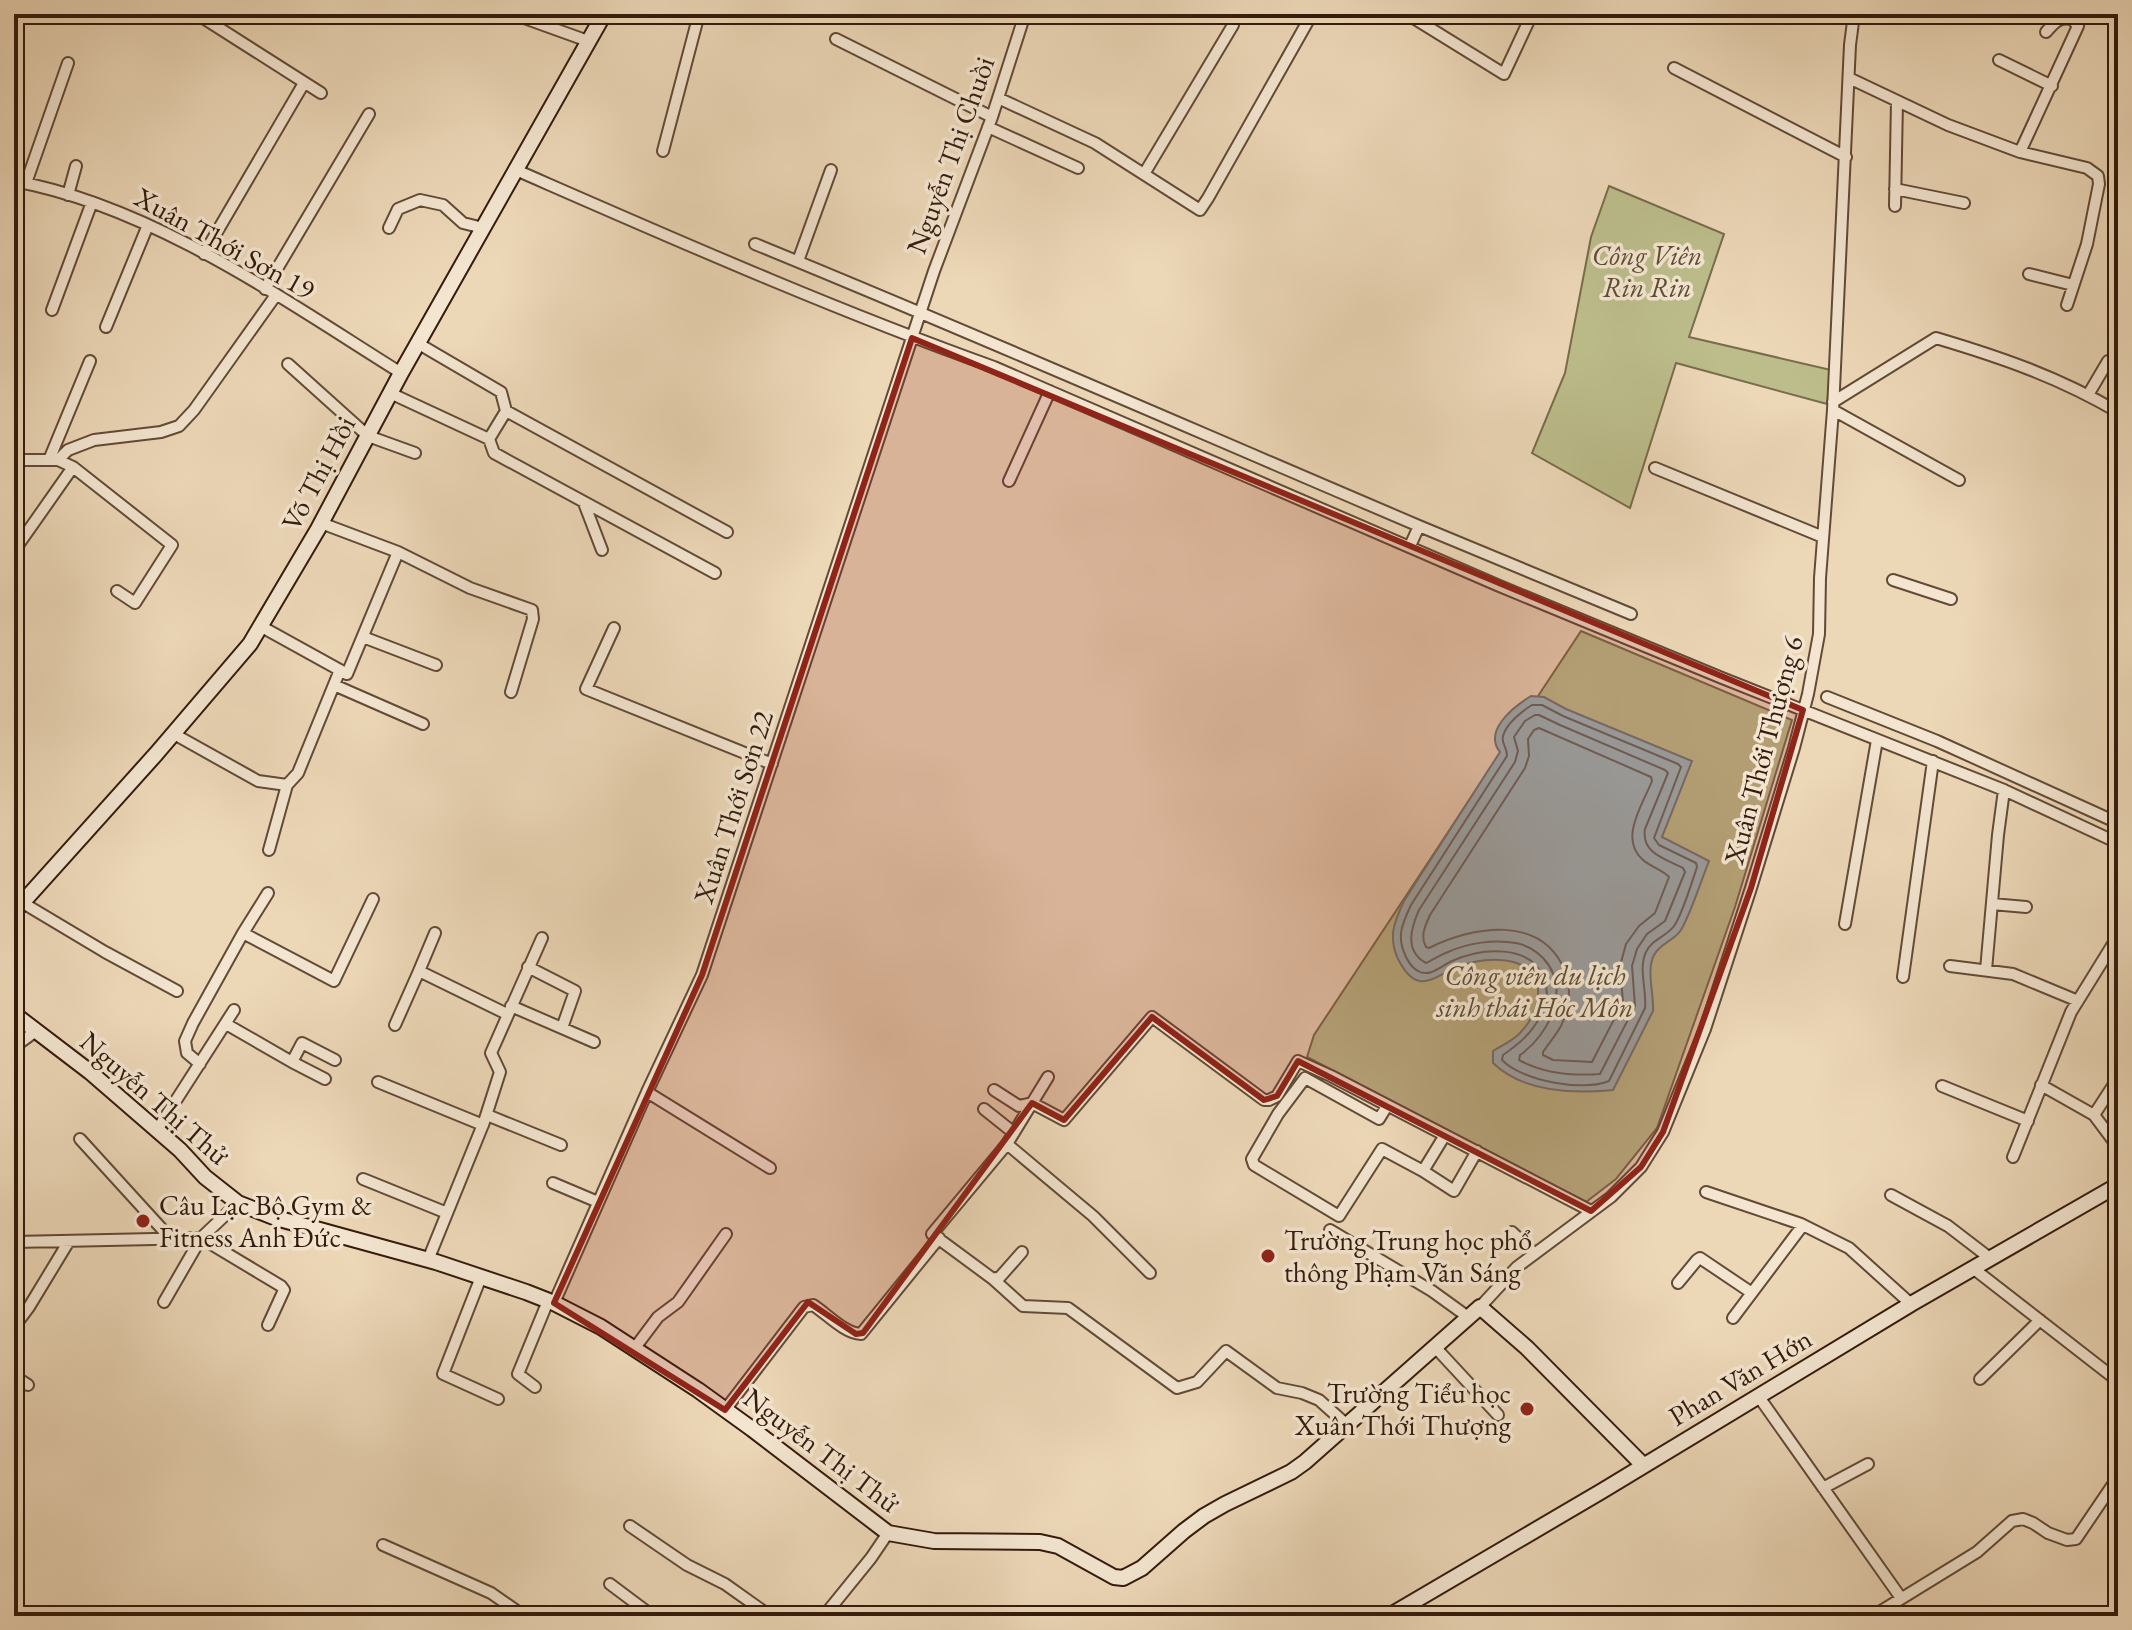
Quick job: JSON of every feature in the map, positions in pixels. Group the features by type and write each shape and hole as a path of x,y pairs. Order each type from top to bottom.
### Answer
{"street":[{"path":"197,14 321,93"},
{"path":"513,14 588,41"},
{"name":"Võ Thị Hồi","path":"18,907 174,734 262,627 604,14"},
{"path":"663,151 699,14"},
{"name":"Nguyễn Thị Chuồi","path":"921,312 990,122 1025,14"},
{"path":"998,98 1095,143 1200,210 1312,14"},
{"path":"1407,14 1504,74 1532,14"},
{"name":"Xuân Thới Thượng 6","path":"1474,1312 1517,1267 1611,1197 1641,1167 1663,1132 1705,1029 1794,748 1819,634 1854,14"},
{"path":"2020,152 2078,26 2072,19 2053,17 2046,32"},
{"path":"1144,174 1233,25"},
{"path":"836,39 1078,168"},
{"path":"1999,60 2052,86"},
{"path":"26,183 68,63"},
{"path":"1674,68 1846,157"},
{"path":"1849,78 1948,125 2020,152 2087,168 2098,176 2087,244 2067,305"},
{"path":"204,254 304,83"},
{"path":"1895,206 1897,101"},
{"path":"265,289 369,114"},
{"path":"68,195 76,166"},
{"path":"516,170 912,338 994,367 1510,591 2004,790 2118,843"},
{"path":"798,261 831,170"},
{"name":"Xuân Thới Sơn 19","path":"14,181 105,205 148,225 276,295 401,373"},
{"path":"1895,189 1964,203"},
{"path":"389,228 398,209 420,200 443,205 463,223 483,228"},
{"path":"52,310 92,202"},
{"path":"106,327 148,225"},
{"path":"755,244 1631,614"},
{"path":"2029,274 2073,285"},
{"path":"53,460 68,450 94,440 161,432 179,426 194,410 276,295"},
{"name":"Xuân Thới Sơn 22","path":"535,1387 518,1374 702,975 921,312"},
{"path":"1959,480 1833,406 1936,338 2024,365 2118,412"},
{"path":"419,344 501,392 506,411 489,439"},
{"path":"53,460 90,361"},
{"path":"2088,395 2108,361"},
{"path":"288,364 368,436 415,453"},
{"path":"1009,481 1050,391"},
{"path":"390,393 489,439 494,453 715,573"},
{"path":"506,411 727,532"},
{"path":"14,460 53,460 73,467 172,545 135,603 117,591"},
{"path":"14,551 73,467"},
{"path":"1655,468 1823,537"},
{"path":"584,503 602,550"},
{"path":"321,523 398,552 470,588 532,610 533,619 511,692"},
{"path":"1410,546 1419,526"},
{"path":"262,627 347,674 398,552"},
{"path":"1893,580 1951,599"},
{"path":"614,628 586,689 772,764"},
{"path":"363,637 436,665"},
{"path":"269,850 287,785 298,773 340,670"},
{"path":"334,685 423,724"},
{"path":"1827,697 1937,741 2118,823"},
{"path":"174,734 258,781 287,785"},
{"path":"1845,924 1877,740"},
{"path":"1903,977 1933,761"},
{"path":"1986,970 2004,790"},
{"path":"200,1064 185,1051 187,1036 268,893"},
{"path":"243,933 334,981 373,899"},
{"path":"1992,904 2026,907"},
{"path":"18,907 177,991"},
{"path":"395,1025 435,933"},
{"path":"2013,1157 2071,1012 2118,936"},
{"path":"428,1260 485,1120 500,1072 491,1053 542,938"},
{"path":"1950,966 2013,974 2078,1001"},
{"path":"528,967 575,991 562,1028"},
{"path":"419,971 594,1042"},
{"path":"157,1130 234,1010"},
{"name":"Nguyễn Thị Thử","path":"14,1014 90,1072 180,1150 205,1177 238,1203 276,1218 481,1277 551,1302 601,1327 725,1410 888,1533 934,1541 1040,1542 1058,1546 1114,1577 1123,1578 1142,1568 1204,1516 1291,1472 1474,1312"},
{"path":"994,1090 1019,1106 1032,1103 1064,1120 1152,1017 1264,1100 1277,1096 1298,1061 1591,1211"},
{"path":"226,1024 325,1079"},
{"path":"14,1047 36,1031"},
{"path":"292,1062 302,1043 335,1060"},
{"path":"1048,1077 1007,1144 932,1234 993,1279 1023,1306 1068,1308 1177,1388 1197,1382 1226,1351 1277,1388 1319,1400 1347,1425"},
{"path":"1387,1106 1379,1119 1305,1078 1278,1114 1252,1159 1254,1165 1339,1216 1382,1149 1454,1191 1477,1151"},
{"path":"2094,1115 2118,1078"},
{"path":"378,1082 561,1145"},
{"path":"2041,1085 2094,1115 2118,1147"},
{"path":"1942,1086 2028,1121"},
{"path":"647,1092 770,1168"},
{"path":"984,1109 1014,1133"},
{"path":"1423,1171 1445,1135"},
{"path":"80,1139 172,1240"},
{"path":"1007,1144 1093,1216 1150,1273"},
{"path":"363,1179 447,1213"},
{"path":"553,1183 598,1202"},
{"name":"Phan Văn Hớn","path":"1389,1616 1911,1304 2118,1185"},
{"path":"1706,1192 1803,1225 1849,1248 1911,1304"},
{"path":"1891,1195 1948,1226 1991,1259"},
{"path":"164,1302 201,1238 238,1203"},
{"path":"1733,1318 1803,1225"},
{"path":"1330,1230 1432,1291 1474,1312 1527,1348 1643,1465"},
{"path":"1512,1232 1534,1253"},
{"path":"634,1349 658,1317 678,1302 726,1234"},
{"path":"14,1242 201,1238 281,1286 284,1290 268,1325"},
{"path":"725,1410 804,1307 813,1305 856,1334 863,1333 939,1238"},
{"path":"14,1327 69,1241"},
{"path":"993,1279 1000,1277 1022,1252"},
{"path":"1678,1283 1700,1258 1752,1293"},
{"path":"1974,1269 2118,1381"},
{"path":"481,1277 443,1374 498,1399"},
{"path":"1980,1379 2040,1320"},
{"path":"1435,1347 1498,1415"},
{"path":"14,1376 28,1385"},
{"path":"1759,1397 1901,1598"},
{"path":"1823,1488 1868,1464"},
{"path":"1873,1616 1977,1552 2012,1521 2023,1519 2048,1533 2067,1540 2076,1539 2118,1477"},
{"path":"630,1526 687,1565 725,1584 770,1616"},
{"path":"824,1616 888,1533"},
{"path":"383,1545 491,1593 524,1616"},
{"path":"610,1584 646,1614"},
{"path":"832,1606 848,1616"}],"highlighted area":[{"path":"912,338 1803,710 1751,888 1663,1132 1641,1167 1591,1211 1298,1061 1277,1096 1264,1100 1152,1017 1064,1120 1032,1103 863,1333 856,1334 808,1302 725,1410 554,1303 702,975"}],"green space":[{"name":"Công Viên Rin Rin","path":"1609,186 1724,234 1689,337 1831,370 1827,404 1676,363 1630,508 1532,453 1565,373 1591,237"},
{"name":"Công viên du lịch sinh thái Hóc Môn","path":"1581,631 1792,720 1735,907 1657,1128 1616,1179 1586,1202 1307,1057 1314,1035"}],"water":[{"path":"1531,696 1544,697 1692,761 1662,837 1709,861 1681,930 1654,955 1650,975 1653,1011 1613,1090 1582,1092 1534,1086 1505,1073 1493,1063 1493,1051 1519,1034 1534,1011 1538,987 1527,968 1500,960 1484,960 1418,981 1405,970 1393,944 1395,923 1404,901 1500,752 1495,736 1502,720"}],"place":[{"name":"Câu Lạc Bộ Gym & Fitness Anh Đức","path":"143,1221"},
{"name":"Trường Trung học phổ thông Phạm Văn Sáng","path":"1268,1256"},
{"name":"Trường Tiểu học Xuân Thới Thượng","path":"1527,1409"}]}
